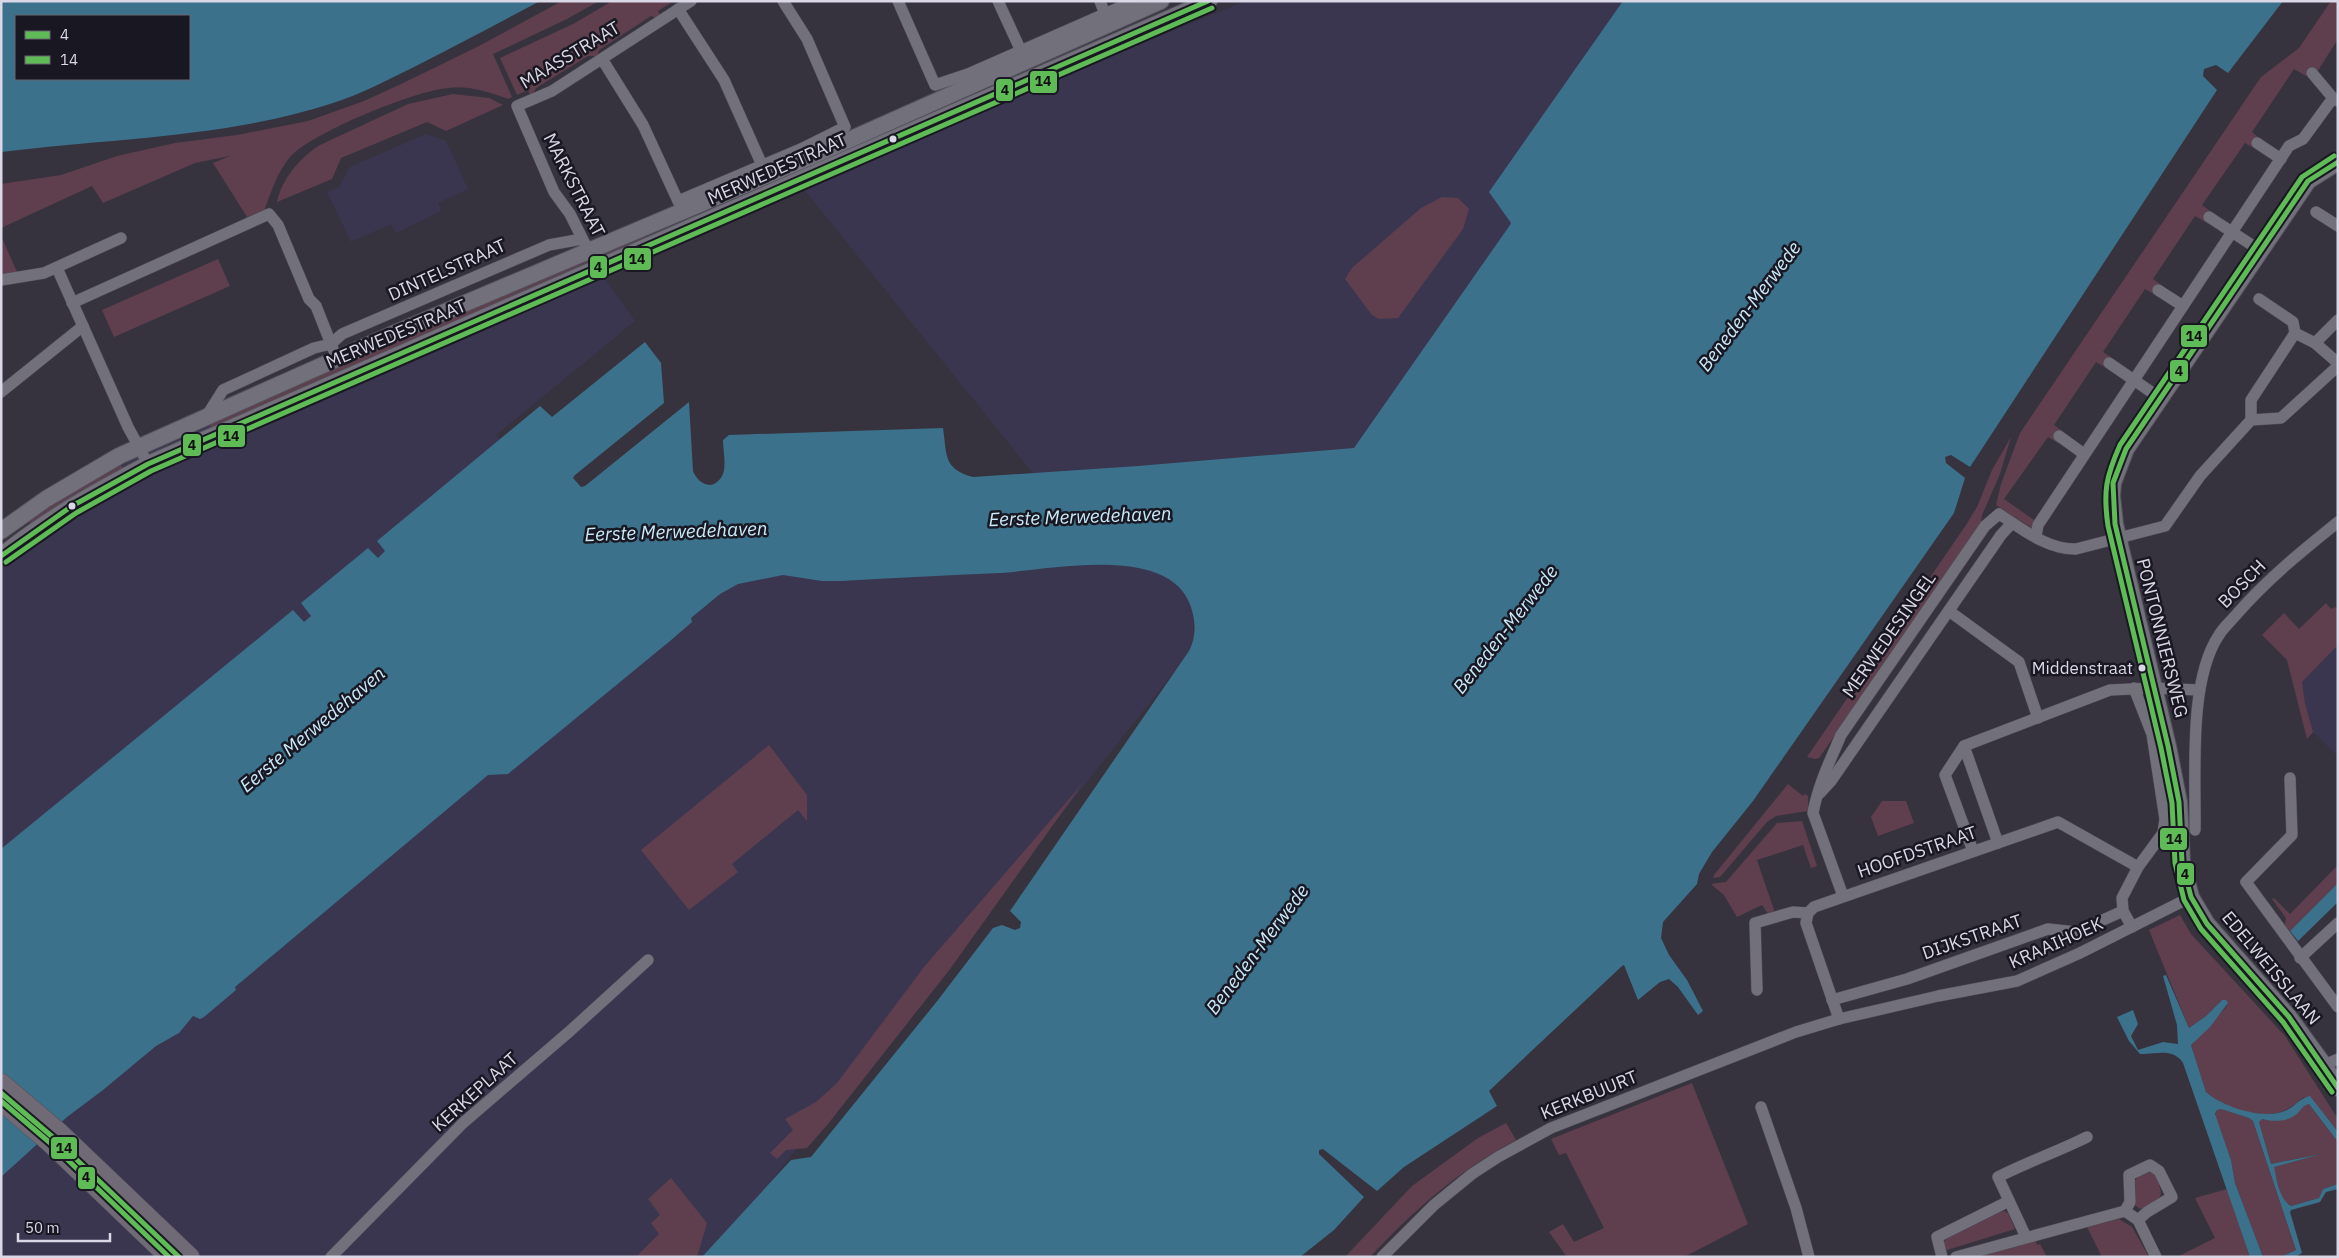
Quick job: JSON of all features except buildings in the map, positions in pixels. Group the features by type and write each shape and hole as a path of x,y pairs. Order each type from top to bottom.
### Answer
{"main road":[{"name":"MERWEDESTRAAT","path":"1,532 63,488 138,447 339,359 585,245 662,221 808,152 903,116 1161,1"},
{"name":"MERWEDESTRAAT","path":"1,556 31,539 86,496 148,464 910,133 1181,7 1209,1"},
{"name":"PONTONNIERSWEG","path":"2191,897 2182,862 2179,802 2112,510 2113,483 2126,449 2308,181 2338,162"},
{"name":"EDELWEISSLAAN","path":"2191,897 2207,924 2289,1018 2331,1062 2338,1088"},
{"path":"1,1083 60,1133 190,1257"},
{"path":"1,1101 49,1142 169,1257"}],"street":[{"name":"MAASSTRAAT","path":"517,106 552,91 691,1"},
{"name":"MERWEDESTRAAT","path":"678,202 762,165 808,152 845,127 807,39 783,1"},
{"path":"898,1 935,85 968,74 1134,1"},
{"path":"998,1 1021,51"},
{"path":"1100,1 1105,14"},
{"path":"678,10 724,80 762,165"},
{"path":"602,59 643,125 678,202 662,221 661,242"},
{"path":"2036,536 2038,525 2084,454 2281,159 2290,146 2303,139 2335,99 2312,73"},
{"path":"958,91 968,74"},
{"name":"MARKSTRAAT","path":"517,106 554,192 570,214 585,245"},
{"path":"903,116 910,133"},
{"path":"2257,143 2281,159"},
{"path":"2316,212 2338,226"},
{"path":"72,303 269,214 278,225 309,299 316,306 339,359"},
{"path":"2209,217 2260,251"},
{"path":"1,280 44,273 121,238"},
{"name":"DINTELSTRAAT","path":"331,344 342,334 548,244 585,245"},
{"path":"57,268 138,447 148,464"},
{"path":"2158,290 2183,306"},
{"path":"2259,299 2293,322 2295,333 2251,400 2251,420 2281,418 2338,365 2315,343 2295,333"},
{"path":"2315,343 2338,320"},
{"path":"1,392 83,326"},
{"name":"MERWEDESTRAAT","path":"206,418 223,390 314,348 331,344"},
{"path":"2109,363 2160,398"},
{"name":"MERWEDESINGEL","path":"1844,896 1813,813 1815,798 1841,735 1985,526 1999,514 2051,546 2064,550 2076,550 2165,526 2200,476 2251,420"},
{"path":"2059,436 2084,454"},
{"path":"16,520 31,539"},
{"name":"BOSCH","path":"2199,690 2207,659 2218,635 2256,592 2338,522"},
{"name":"MERWEDESINGEL","path":"1815,798 1831,781 2001,535 2012,523"},
{"path":"1949,611 2019,662 2038,718"},
{"path":"2132,927 2123,911 2122,898 2138,867 2163,832 2165,819 2152,734 2134,688"},
{"path":"1973,851 1945,775 1964,746 2110,690 2154,688 2199,690 2196,735 2195,830"},
{"path":"1964,746 1998,843"},
{"path":"2290,778 2292,835 2246,882 2300,958 2338,1007"},
{"name":"HOOFDSTRAAT","path":"1808,913 1814,907 1844,896 2058,822 2138,867"},
{"name":"KRAAIHOEK","path":"1839,1019 1938,996 2017,981 2191,897"},
{"name":"DIJKSTRAAT","path":"1832,1000 1907,979 2048,929 2076,932 2123,911"},
{"path":"1757,990 1755,923 1793,912 1808,913 1806,923 1839,1019"},
{"path":"2300,958 2338,923"},
{"name":"KERKEPLAAT","path":"332,1257 464,1123 648,960"},
{"name":"KERKBUURT","path":"1382,1257 1434,1205 1472,1174 1498,1157 1551,1128 1796,1032 1839,1019"},
{"path":"1761,1107 1796,1208 1809,1257"},
{"path":"2026,1237 1998,1177 2030,1161 2051,1155 2087,1137"},
{"path":"1956,1257 2026,1237 2039,1236 2125,1211 2130,1202 2129,1175 2150,1165 2159,1171 2172,1197 2147,1212 2138,1220"},
{"path":"1942,1257 1937,1236 2009,1201"},
{"path":"2125,1211 2138,1220 2156,1257"}],"shaded area":[{"path":"562,1 599,1 567,19 493,54 512,97 508,99 471,88 455,87 412,97 365,114 320,136 291,156 278,175 264,211 247,217 213,163 230,156 195,163 103,203 92,186 1,228 1,184 61,175 117,156 175,143 237,135 308,121 364,101 401,84 477,47"},
{"path":"612,1 672,2 658,11 660,15 656,18 651,16 599,50 597,56 588,56 536,88 530,95 528,90 517,95 500,58 575,23"},
{"path":"1245,1 1671,1 1366,447 1036,477 803,188 910,139"},
{"path":"2331,1 2338,1 2338,39 2317,72 2312,69 2306,76 2294,69 2252,132 2263,141 2257,150 2245,143 2202,205 2213,213 2207,223 2195,216 2153,279 2164,287 2157,296 2145,289 2103,352 2112,358 2106,368 2096,362 2054,425 2065,433 2058,443 2048,437 2004,499 2034,520 2032,528 1996,505 2001,484 2020,433 2261,77 2299,48"},
{"path":"453,94 489,98 503,105 446,131 427,122 341,158 332,179 277,202 283,185 293,169 320,145 408,104"},
{"path":"426,134 446,141 468,189 438,203 441,211 396,233 391,224 351,242 327,192 339,187 350,167"},
{"path":"1442,197 1458,198 1469,209 1463,229 1398,318 1379,319 1372,315 1345,279 1352,268 1421,208"},
{"path":"1,236 18,274 1,276"},
{"path":"639,237 649,237 212,431 209,423"},
{"path":"218,259 230,286 114,337 102,310"},
{"path":"595,265 635,321 496,435 565,514 718,573 1094,548 1162,575 1185,590 1194,609 1193,648 711,1257 1,1257 1,570 130,458"},
{"path":"2011,437 2000,474 1982,515 1980,530 1819,758 1807,757 1966,525 1977,507 1992,470"},
{"path":"120,463 124,470 31,524 29,522 30,517"},
{"path":"2326,603 2331,609 2335,607 2338,609 2338,645 2302,682 2305,703 2313,732 2307,739 2287,660 2262,635 2284,613 2299,629"},
{"path":"2338,645 2338,756 2313,732 2305,703 2302,682"},
{"path":"769,745 807,795 807,821 798,810 732,864 738,872 689,910 641,850"},
{"path":"1083,783 950,969 828,1124 807,1148 786,1150 777,1159 770,1153 793,1130 785,1119 816,1102 837,1083 924,967"},
{"path":"1788,784 1803,796 1805,794 1808,796 1808,811 1776,816 1767,822 1720,877 1713,878 1714,875"},
{"path":"1882,801 1906,801 1914,823 1878,836 1871,817"},
{"path":"1802,821 1817,866 1811,868 1803,845 1757,860 1775,913 1769,915 1762,905 1737,917 1724,895 1711,884 1726,882 1777,823"},
{"path":"2338,865 2338,883 2290,931 2285,925 2286,918 2272,899 2274,898 2290,914"},
{"path":"2180,915 2191,934 2285,1036 2338,1119 2338,1132 2304,1097 2284,1111 2262,1114 2231,1107 2206,1092 2191,1045 2227,1006 2222,1000 2206,1016 2189,1028 2149,930"},
{"path":"1692,1083 1748,1224 1684,1257 1567,1257 1549,1232 1563,1224 1574,1242 1604,1228 1566,1153 1559,1155 1551,1139"},
{"path":"2305,1104 2309,1104 2338,1142 2338,1184 2323,1189 2319,1198 2291,1206 2282,1199 2273,1167 2320,1154 2271,1164 2259,1122 2261,1119 2267,1120 2298,1112"},
{"path":"2221,1109 2253,1121 2296,1250 2280,1257 2263,1257 2235,1183 2231,1160 2215,1116 2217,1110"},
{"path":"1506,1123 1516,1140 1475,1164 1438,1192 1403,1223 1370,1257 1345,1257 1412,1186 1478,1138"},
{"path":"2149,1172 2154,1174 2161,1193 2158,1199 2140,1209 2135,1205 2135,1181 2138,1176"},
{"path":"671,1178 707,1223 697,1257 636,1257 659,1234 651,1223 660,1215 648,1199"},
{"path":"2227,1189 2250,1257 2177,1257 2215,1238 2195,1198"},
{"path":"2004,1211 2008,1213 2015,1229 1947,1250 1943,1243 1948,1237 1998,1212"},
{"path":"2119,1219 2132,1227 2149,1257 2102,1257 2087,1227"},
{"path":"2036,1241 2037,1245 2040,1244 2047,1257 1975,1257"}],"water":[{"path":"1,1 540,1 365,91 293,115 211,130 1,152"},
{"path":"1623,1 2283,1 2228,73 2216,65 2204,69 2203,76 2217,90 1970,467 1951,455 1945,457 1946,463 1965,478 1954,513 1753,801 1712,852 1699,874 1697,884 1663,922 1661,938 1669,955 1687,980 1703,1011 1698,1015 1678,987 1669,979 1660,982 1638,1000 1624,965 1489,1091 1497,1106 1404,1167 1377,1191 1323,1149 1319,1150 1319,1154 1364,1197 1334,1230 1300,1257 702,1257 791,1160 811,1157 938,1000 993,928 1002,925 1015,930 1020,928 1021,922 1010,911 1189,651 1194,635 1194,619 1191,607 1179,587 1159,574 1135,567 1077,566 1000,573 841,581 822,581 783,575 738,584 720,594 691,618 692,622 670,641 508,774 488,775 235,987 236,990 204,1017 200,1019 193,1016 179,1033 156,1046 67,1117 1,1177 1,849 293,610 304,622 311,616 301,603 368,548 378,558 385,551 377,541 540,406 552,417 645,342 661,363 664,403 575,475 573,478 581,487 585,486 689,402 693,471 698,480 710,485 718,481 722,476 725,463 723,440 729,435 943,428 946,453 951,465 963,474 973,477 1138,466 1354,448 1510,225 1511,223 1489,192"},
{"path":"2338,883 2338,902 2298,941 2290,931"},
{"path":"2166,975 2189,1028 2206,1016 2222,1000 2226,1000 2228,1003 2210,1027 2191,1045 2206,1092 2213,1098 2233,1107 2267,1114 2287,1110 2303,1098 2310,1096 2338,1132 2338,1142 2309,1104 2305,1105 2297,1114 2289,1119 2271,1121 2262,1119 2259,1122 2271,1164 2321,1154 2274,1167 2279,1189 2287,1203 2291,1206 2319,1198 2323,1189 2338,1184 2338,1189 2326,1192 2320,1202 2291,1210 2302,1253 2295,1257 2280,1257 2296,1250 2253,1121 2221,1109 2217,1110 2215,1114 2231,1160 2235,1183 2263,1257 2250,1257 2183,1063 2179,1058 2169,1053 2140,1054 2129,1041 2117,1017 2133,1010 2138,1024 2131,1036 2138,1050 2163,1042 2178,1044 2177,1025 2163,976"}],"transit line":[{"name":"4","path":"1,556 72,506 148,464 1208,1"},
{"name":"14","path":"6,562 76,513 151,471 1212,8"},
{"name":"14","path":"2332,1092 2283,1022 2201,929 2184,900 2175,863 2172,803 2161,748 2108,526 2106,493 2109,475 2120,445 2302,177 2334,156"},
{"name":"4","path":"2338,162 2308,181 2126,449 2113,483 2115,524 2168,746 2179,802 2182,862 2191,897 2207,924 2289,1017 2338,1088"},
{"name":"14","path":"1,1093 55,1139 179,1257"},
{"name":"4","path":"1,1101 49,1142 169,1257"}],"place":[{"name":"Middenstraat","path":"2142,668"}],"water label":[{"name":"Beneden-Merwede","path":"1749,306"},
{"name":"Eerste Merwedehaven","path":"1080,516"},
{"name":"Eerste Merwedehaven","path":"676,531"},
{"name":"Beneden-Merwede","path":"1505,629"},
{"name":"Eerste Merwedehaven","path":"312,729"},
{"name":"Beneden-Merwede","path":"1257,949"}]}
